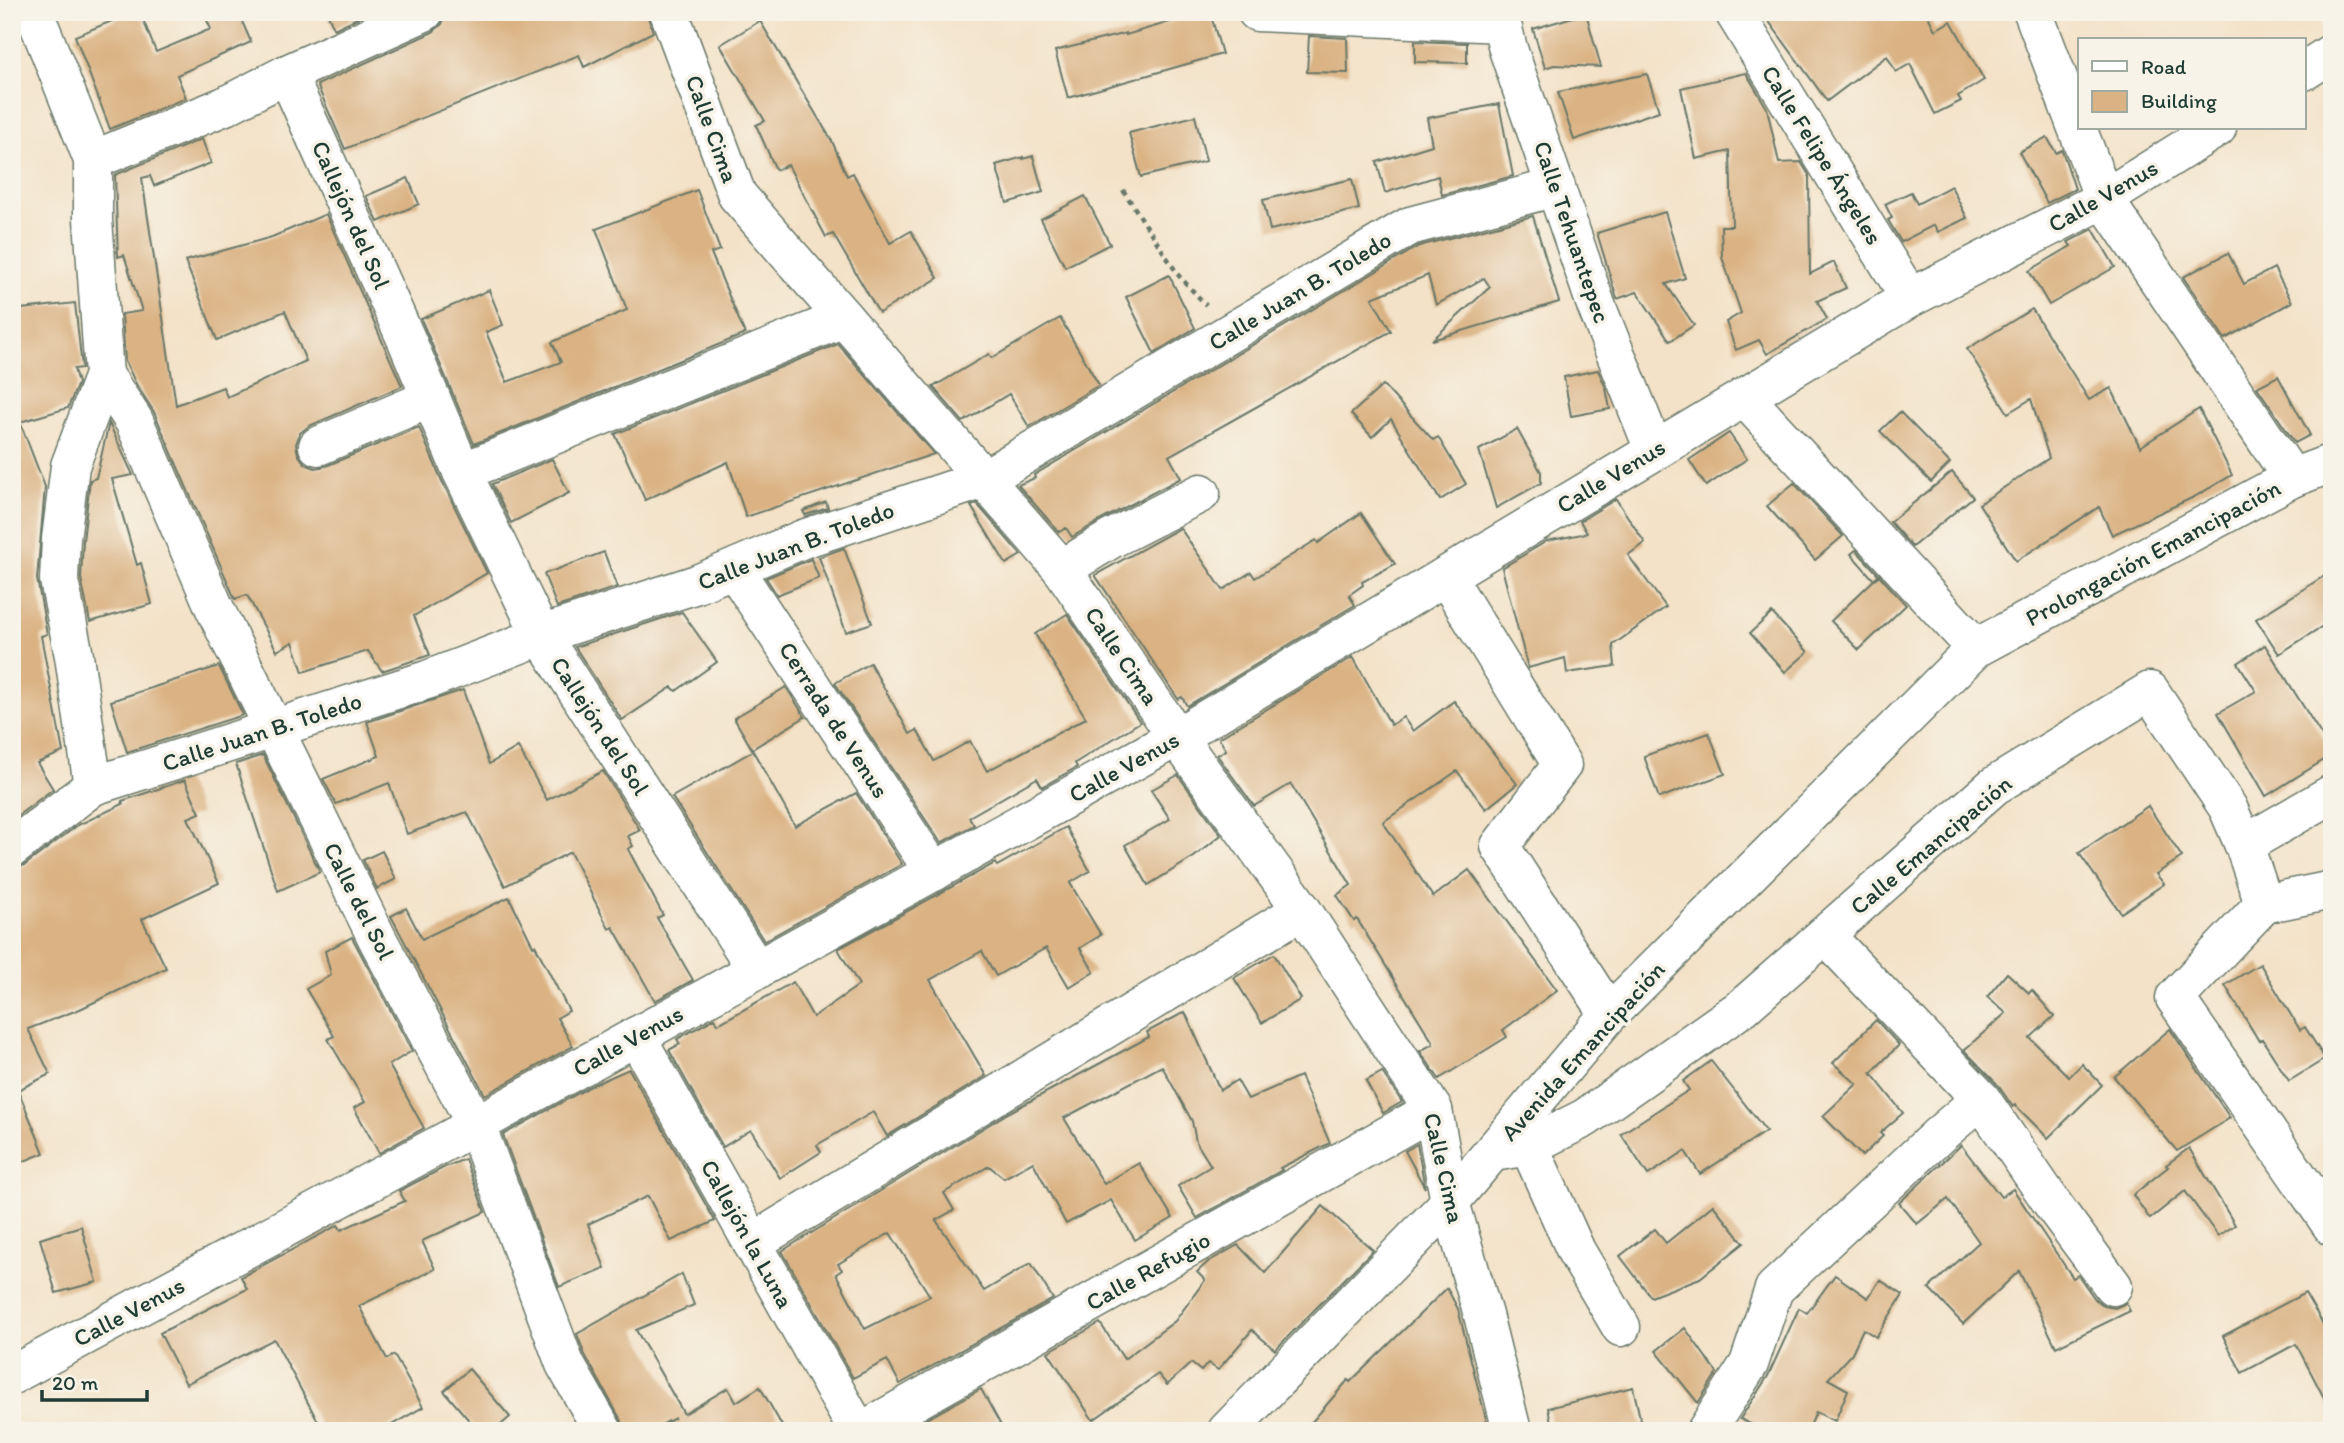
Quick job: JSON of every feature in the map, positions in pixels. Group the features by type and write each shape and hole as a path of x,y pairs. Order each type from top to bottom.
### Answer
{"street":[{"path":"34,12 93,160 93,219 104,375 70,466 59,580 74,656 93,786"},
{"path":"93,160 225,106 287,74 424,12"},
{"name":"Calle Cima","path":"669,12 737,195 1062,569 1177,737 1302,910 1433,1110 1450,1202 1513,1431"},
{"path":"1257,12 1501,18"},
{"name":"Calle Felipe Ángeles","path":"1734,12 1909,298"},
{"path":"2033,12 2104,200 2291,478"},
{"name":"Calle Tehuantepec","path":"1501,18 1508,48 1596,305 1654,450"},
{"path":"2306,70 2332,53"},
{"name":"Callejón del Sol","path":"287,74 347,203 462,472 541,635 757,970"},
{"name":"Calle Venus","path":"12,1375 476,1125 1177,737 1909,298 2104,200 2214,130"},
{"name":"Calle Juan B. Toledo","path":"12,848 93,786 428,680 541,635 697,584 803,539 985,479 1410,226 1556,187"},
{"path":"462,472 844,318"},
{"name":"Calle del Sol","path":"104,375 134,421 215,609 383,949 476,1125 565,1364 603,1431"},
{"path":"1744,397 1976,648"},
{"path":"318,446 432,398"},
{"name":"Prolongación Emancipación","path":"1976,648 2291,478 2332,463"},
{"path":"1062,569 1111,539 1201,493"},
{"name":"Cerrada de Venus","path":"734,569 934,872"},
{"path":"1446,576 1562,765 1500,846 1609,1014"},
{"name":"Avenida Emancipación","path":"1227,1431 1450,1202 1511,1149 1609,1014 1976,648"},
{"name":"Calle Emancipación","path":"1511,1149 1585,1118 1743,1007 1994,786 2150,691 2228,808 2264,904"},
{"path":"2244,845 2332,794"},
{"path":"2332,890 2264,904 2175,999 2332,1226"},
{"path":"752,1243 1302,910"},
{"path":"1825,935 1981,1099 2056,1209 2113,1286"},
{"name":"Callejón la Luna","path":"636,1037 860,1431"},
{"path":"1706,1431 1749,1364 1774,1289 1981,1099"},
{"name":"Calle Refugio","path":"860,1431 1433,1110"},
{"path":"1511,1149 1621,1328"}],"path":[{"path":"1123,190 1179,276 1230,331"}],"building":[{"path":"140,12 156,52 211,29 203,12 238,12 251,42 177,75 186,98 110,129 75,36"},
{"path":"327,12 370,12 334,29"},
{"path":"446,12 646,12 653,32 584,67 579,55 345,149 317,85 433,32 442,24"},
{"path":"1210,12 1222,54 1068,98 1055,51 1126,35"},
{"path":"1762,12 1926,12 1935,30 1951,21 1984,80 1958,96 1961,101 1935,114 1910,64 1896,72 1887,56 1827,101"},
{"path":"1586,13 1601,67 1554,65 1545,68 1533,29"},
{"path":"760,21 832,141 847,176 853,173 890,243 911,231 938,278 879,313 833,234 826,237 788,165 776,170 756,125 765,121 720,45"},
{"path":"1309,36 1347,38 1348,73 1307,72"},
{"path":"1415,41 1467,43 1467,63 1415,62"},
{"path":"1746,73 1767,108 1779,163 1801,162 1809,175 1810,274 1834,262 1846,288 1817,301 1827,319 1767,354 1759,340 1736,350 1726,322 1741,313 1722,257 1721,226 1732,226 1730,151 1696,159 1681,88"},
{"path":"1647,74 1659,111 1574,140 1558,92"},
{"path":"1499,104 1513,176 1442,195 1438,176 1385,193 1377,162 1432,145 1427,118"},
{"path":"1195,116 1206,161 1141,177 1129,133"},
{"path":"2047,137 2056,153 2062,150 2075,189 2047,203 2019,152"},
{"path":"202,139 211,163 154,186 150,176 142,178 176,405 223,387 227,397 306,361 285,311 217,340 185,261 272,237 326,214 402,386 309,426 300,433 296,444 298,454 305,464 315,468 326,466 419,427 487,573 414,616 430,655 382,671 368,651 303,672 293,642 277,651 247,595 235,599 154,412 125,361 122,314 142,311 124,255 118,257 115,175"},
{"path":"1033,156 1043,192 1007,203 996,165"},
{"path":"408,178 419,204 378,222 366,196"},
{"path":"1352,179 1359,209 1270,230 1263,200"},
{"path":"1951,186 1967,218 1938,232 1934,225 1901,242 1888,220 1892,218 1885,204 1911,192 1917,204"},
{"path":"697,190 720,250 711,253 745,334 474,444 421,319 489,290 503,325 486,332 507,382 561,362 552,342 627,310 596,229"},
{"path":"1085,196 1110,244 1065,267 1041,219"},
{"path":"1665,212 1685,278 1666,284 1694,325 1670,341 1637,292 1617,299 1597,233"},
{"path":"1533,216 1559,302 1432,340 1490,287 1484,278 1436,305 1428,275 1372,298 1391,331 1169,456 1181,478 1072,537 1066,528 1059,532 1018,485 1035,478 1034,475 1419,246"},
{"path":"2093,229 2115,267 2049,305 2029,271 2071,246 2068,242"},
{"path":"2228,253 2244,284 2274,268 2292,302 2225,339 2183,277"},
{"path":"1169,275 1195,328 1154,353 1126,297"},
{"path":"75,303 82,368 74,369 78,383 68,408 20,422 45,487 37,579 47,634 41,636 63,752 37,763 53,789 12,820 12,310"},
{"path":"2032,309 2089,400 2111,388 2140,447 2199,409 2232,475 2194,497 2112,535 2099,507 2016,561 1979,504 2049,458 2031,399 2008,413 1967,349"},
{"path":"1060,318 1099,385 1029,427 1009,394 963,422 933,387 989,354 992,358"},
{"path":"838,344 934,454 746,517 728,462 645,500 615,434"},
{"path":"1598,370 1606,388 1610,409 1571,416 1564,377"},
{"path":"2278,376 2310,435 2295,443 2257,387"},
{"path":"1383,385 1433,440 1438,437 1466,484 1440,500 1391,419 1372,437 1351,414"},
{"path":"1900,412 1950,463 1931,482 1880,431"},
{"path":"109,423 133,475 112,479 137,565 141,563 152,604 90,622 81,578 83,541 90,480 96,478"},
{"path":"1517,429 1541,472 1541,483 1496,508 1479,450"},
{"path":"1729,433 1747,459 1706,486 1689,460"},
{"path":"552,459 569,493 511,523 492,484"},
{"path":"1952,472 1973,497 1912,547 1890,522"},
{"path":"1794,483 1843,536 1815,560 1767,506"},
{"path":"1616,499 1645,543 1628,555 1666,607 1613,645 1615,666 1567,673 1565,658 1528,668 1502,568 1547,541 1587,533 1580,521"},
{"path":"826,502 828,508 805,515 803,511"},
{"path":"977,504 1021,555 1006,564 971,506"},
{"path":"1361,513 1395,564 1362,582 1363,585 1349,595 1355,605 1187,706 1182,697 1178,699 1095,575 1180,528 1223,590 1251,572 1255,578 1316,540 1318,543"},
{"path":"844,548 872,623 846,632 819,557"},
{"path":"1856,550 1879,575 1873,579 1851,554"},
{"path":"604,552 617,587 557,607 544,574"},
{"path":"811,559 819,578 777,595 766,578"},
{"path":"2332,571 2332,620 2279,654 2256,619"},
{"path":"1879,575 1906,605 1859,650 1831,621"},
{"path":"682,612 717,662 676,691 672,687 622,720 575,647"},
{"path":"1772,613 1808,652 1785,672 1750,633"},
{"path":"1067,614 1140,722 1075,763 1077,767 1042,787 1037,778 969,817 974,825 941,843 835,683 870,663 910,734 917,730 934,761 970,741 987,771 1086,718 1035,634"},
{"path":"2265,645 2332,752 2332,755 2266,796 2218,713 2256,691 2238,663"},
{"path":"1353,657 1391,725 1403,717 1413,731 1454,701 1517,784 1486,809 1457,771 1383,822 1433,897 1469,870 1557,990 1503,1030 1507,1037 1439,1079 1420,1051 1433,1044 1432,1041 1357,919 1354,921 1337,895 1351,885 1291,784 1254,806 1217,755 1226,750 1219,738"},
{"path":"219,666 243,715 127,752 111,701"},
{"path":"786,687 805,717 752,749 734,718"},
{"path":"463,690 489,764 518,747 547,800 603,771 640,830 628,836 633,846 628,849 663,915 657,918 693,980 655,1001 613,927 609,929 570,852 505,886 467,812 407,834 389,783 336,804 323,779 379,756 367,722"},
{"path":"1709,733 1725,774 1659,798 1644,756"},
{"path":"753,751 795,826 856,793 902,864 764,941 672,797"},
{"path":"263,755 320,872 278,891 236,764"},
{"path":"1178,775 1221,835 1194,857 1148,885 1125,845 1170,819 1151,790"},
{"path":"185,780 200,813 188,818 219,883 142,919 166,968 80,1009 28,1029 50,1074 18,1090 44,1153 12,1166 12,869 25,865 78,825 123,804 122,801"},
{"path":"2148,806 2182,857 2156,874 2164,884 2121,913 2079,853"},
{"path":"1066,827 1090,871 1070,883 1101,935 1080,948 1094,972 1069,987 1046,948 996,976 982,951 930,980 986,1076 887,1136 873,1112 817,1145 821,1152 780,1178 751,1130 723,1147 669,1050 680,1044 677,1039 715,1018 718,1024 793,982 813,1017 859,985 838,949"},
{"path":"382,851 396,879 377,889 363,860"},
{"path":"509,897 569,1011 557,1018 573,1046 485,1095 391,916 406,908 422,939"},
{"path":"352,937 412,1051 389,1065 424,1128 379,1153 354,1108 365,1102 328,1039 334,1036 306,989 331,975 325,951"},
{"path":"1274,954 1301,999 1262,1023 1234,978"},
{"path":"2260,964 2300,1030 2305,1027 2325,1059 2289,1081 2262,1039 2259,1041 2225,985"},
{"path":"2007,973 2029,993 2032,990 2054,1016 2030,1038 2069,1077 2082,1064 2102,1085 2048,1138 2015,1105 2013,1107 1997,1084 1964,1050 2006,1013 1987,997"},
{"path":"1185,1012 1220,1090 1237,1080 1248,1099 1300,1076 1330,1143 1280,1168 1282,1170 1197,1218 1178,1186 1211,1166 1196,1142 1192,1121 1162,1066 1064,1118 1104,1184 1139,1163 1173,1218 1135,1240 1111,1200 1066,1224 1033,1162 1004,1178 989,1166 944,1193 954,1210 936,1220 984,1291 1031,1263 1053,1299 900,1384 887,1360 853,1378 782,1251 1008,1113 1149,1037 1147,1032","holes":["890,1233 930,1296 865,1329 836,1274 842,1270 838,1264"]},
{"path":"1876,1020 1899,1045 1871,1073 1903,1113 1880,1133 1883,1136 1862,1156 1823,1116 1857,1084 1833,1063"},
{"path":"2170,1029 2230,1118 2177,1151 2114,1077"},
{"path":"1711,1061 1766,1131 1700,1174 1685,1151 1648,1175 1621,1134 1689,1090 1683,1081"},
{"path":"629,1069 715,1221 671,1241 648,1196 588,1224 605,1268 559,1287 503,1135 595,1084"},
{"path":"1382,1072 1402,1102 1383,1113 1366,1081"},
{"path":"1417,1144 1425,1188 1405,1151"},
{"path":"1961,1145 2001,1197 2013,1189 2073,1278 2078,1275 2095,1299 2104,1306 2115,1308 2126,1303 2130,1311 2056,1347 2019,1271 1963,1324 1929,1288 1979,1242 1948,1199 1917,1224 1899,1203"},
{"path":"2189,1148 2235,1225 2218,1236 2185,1191 2150,1219 2133,1195"},
{"path":"465,1159 485,1212 422,1241 435,1269 359,1306 387,1359 394,1355 423,1407 381,1431 323,1431 274,1339 186,1384 160,1333 247,1289 241,1277 338,1225 341,1230 405,1201 399,1191"},
{"path":"1713,1205 1744,1243 1700,1278 1651,1297 1620,1256 1655,1229 1666,1243"},
{"path":"1323,1206 1373,1250 1275,1350 1252,1330 1218,1370 1208,1363 1201,1371 1191,1363 1167,1385 1158,1374 1093,1420 1048,1352 1100,1323 1124,1359 1175,1321 1205,1280 1197,1272 1208,1262 1238,1245 1265,1273"},
{"path":"81,1226 97,1282 56,1293 40,1239"},
{"path":"682,1274 694,1305 636,1330 684,1414 728,1388 736,1402 760,1387 785,1431 653,1431 675,1418 650,1431 627,1431 585,1355 577,1334"},
{"path":"1835,1275 1868,1298 1880,1280 1903,1295 1876,1337 1863,1329 1852,1353 1828,1379 1848,1390 1835,1421 1816,1412 1808,1431 1765,1431 1740,1419 1768,1376 1799,1308 1807,1313"},
{"path":"1447,1288 1458,1309 1489,1431 1304,1431 1348,1380 1350,1382"},
{"path":"2305,1293 2323,1324 2332,1318 2332,1413 2296,1344 2242,1373 2223,1336"},
{"path":"1685,1328 1717,1373 1698,1403 1656,1351"},
{"path":"469,1369 510,1417 494,1431 478,1431 444,1391"},
{"path":"1633,1387 1643,1431 1553,1431 1548,1408"},
{"path":"981,1389 1004,1431 924,1431 920,1423"}]}
